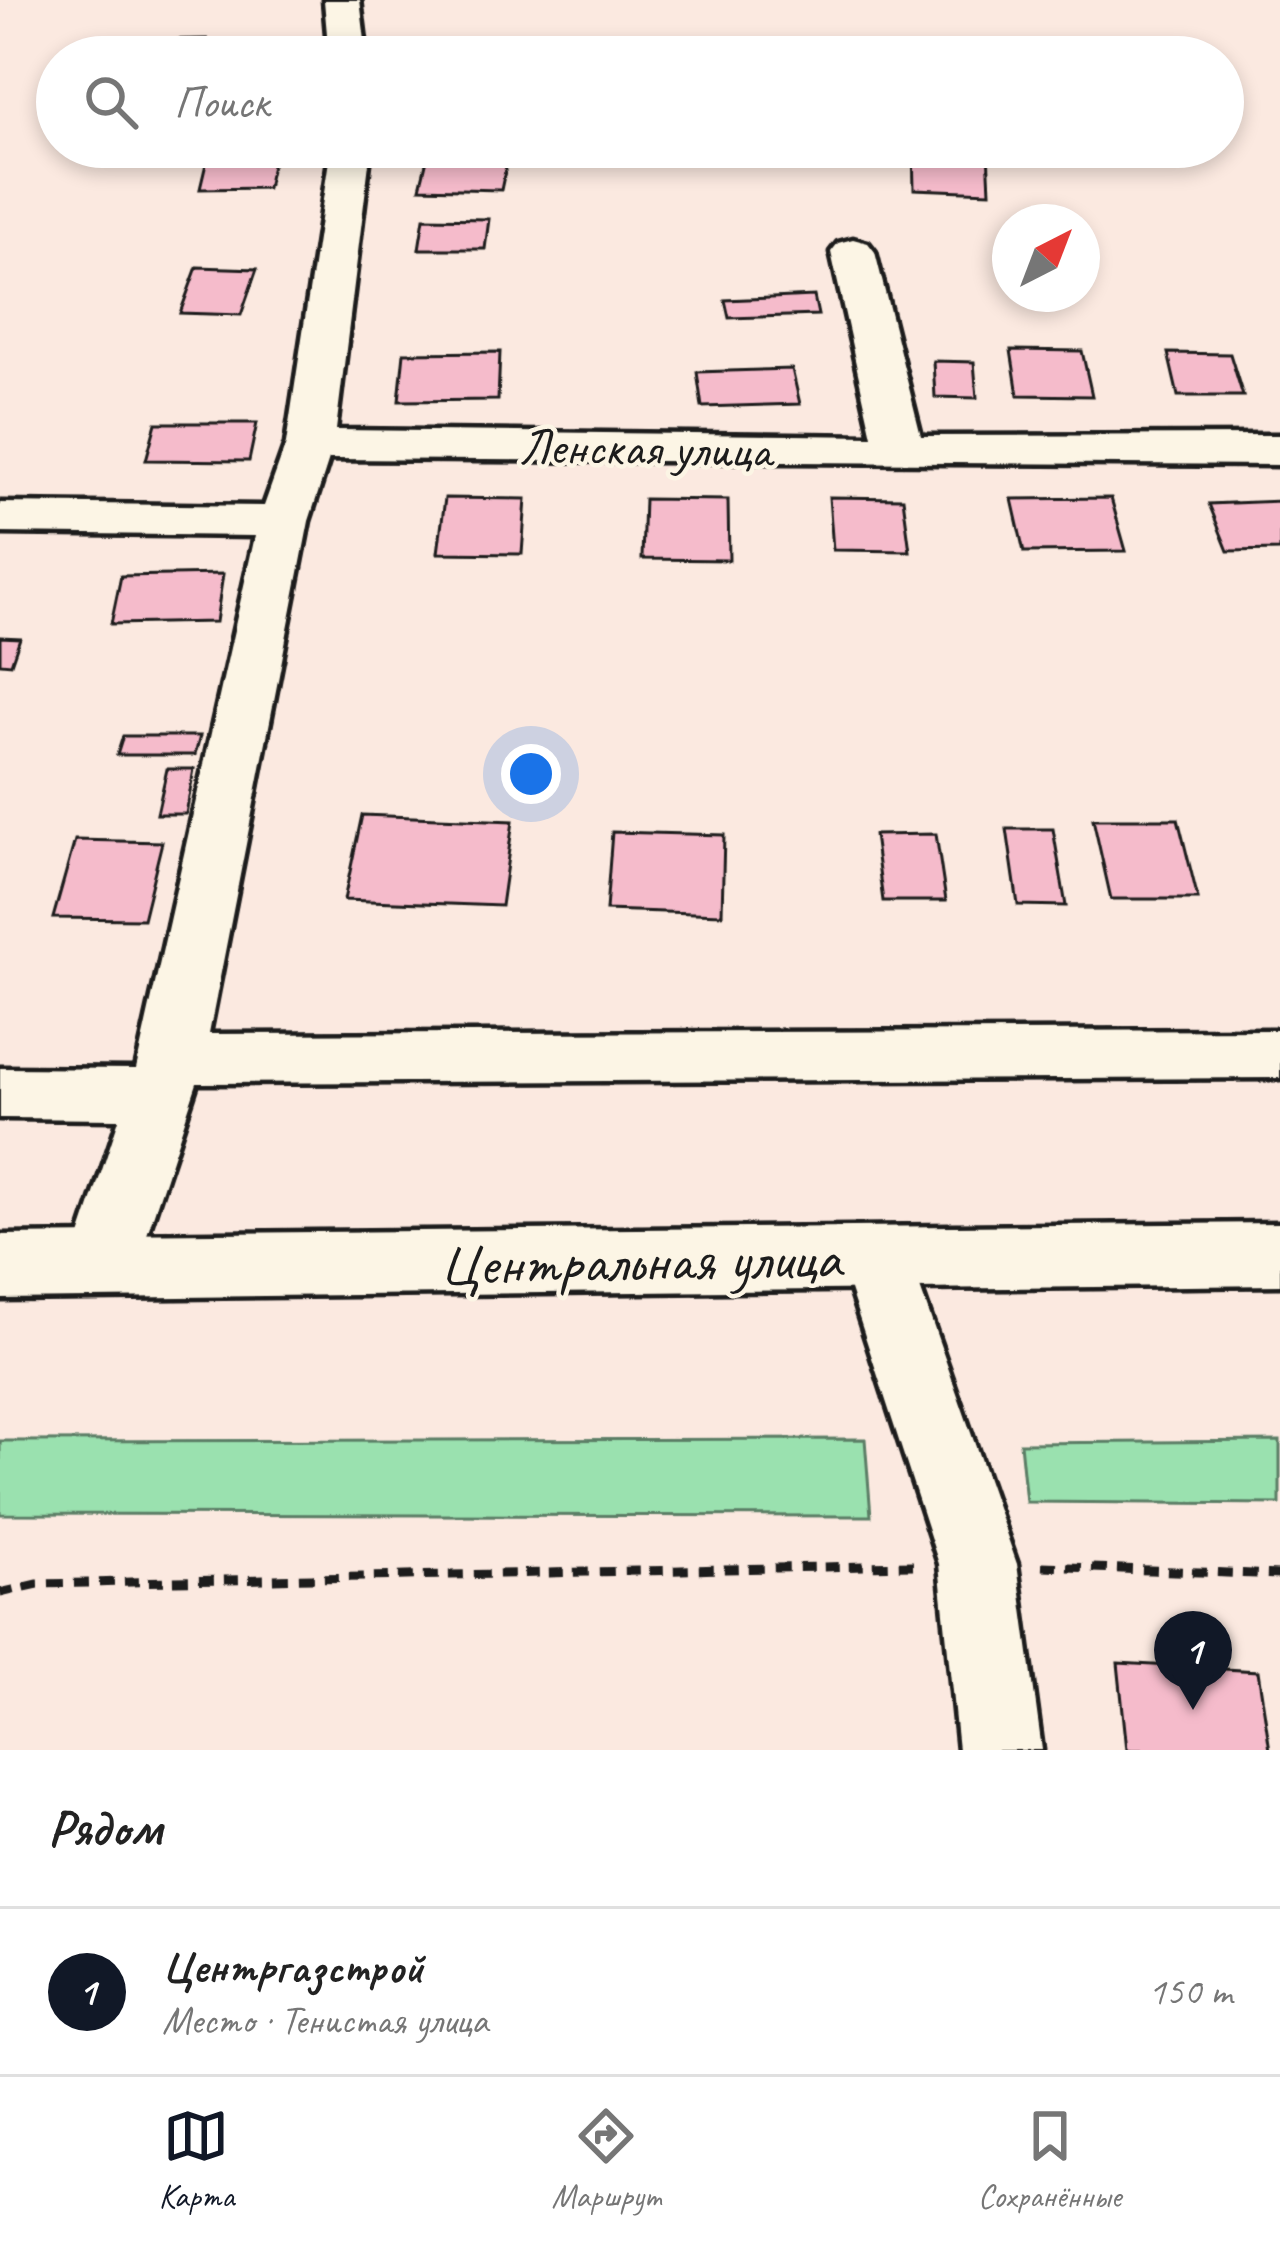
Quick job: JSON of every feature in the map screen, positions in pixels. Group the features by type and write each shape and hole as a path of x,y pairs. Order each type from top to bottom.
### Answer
{"main road":[{"name":"Центральная улица","path":"0,1267 1280,1254"}],"street":[{"path":"342,0 346,36"},
{"path":"105,1266 167,1076 284,521 310,444 348,168"},
{"path":"854,252 900,451"},
{"name":"Ленская улица","path":"310,444 1280,450"},
{"path":"0,518 284,521"},
{"path":"0,1094 167,1076 1280,1054"},
{"path":"875,1259 978,1564 1000,1750"}],"path":[{"path":"0,1593 38,1585 978,1564 1280,1575"}],"green space":[{"path":"865,1439 871,1516 0,1514 0,1441"},
{"path":"1280,1441 1280,1504 1026,1502 1020,1443"}],"building":[{"path":"205,168 271,168 267,188 200,189"},
{"path":"425,168 506,168 501,190 420,188"},
{"path":"913,168 989,168 990,192 914,189"},
{"path":"424,218 489,219 485,249 419,249"},
{"path":"197,267 257,269 241,315 180,313"},
{"path":"814,296 818,315 729,318 725,300"},
{"path":"1011,350 1082,351 1092,396 1018,395"},
{"path":"500,352 498,400 399,401 404,353"},
{"path":"1168,353 1230,354 1243,396 1178,396"},
{"path":"933,361 974,362 977,398 935,397"},
{"path":"792,369 800,404 702,407 697,372"},
{"path":"156,423 257,423 249,461 146,460"},
{"path":"829,497 903,498 910,551 833,550"},
{"path":"445,498 526,499 522,554 438,553"},
{"path":"1111,498 1126,551 1024,552 1012,499"},
{"path":"644,499 728,500 729,560 642,559"},
{"path":"1280,501 1280,550 1228,551 1209,504"},
{"path":"223,574 216,622 111,624 121,576"},
{"path":"0,637 20,638 11,664 0,663"},
{"path":"123,736 200,736 195,755 117,755"},
{"path":"167,769 194,769 186,814 157,814"},
{"path":"362,815 513,821 501,906 344,900"},
{"path":"1093,819 1178,819 1198,899 1111,899"},
{"path":"1007,829 1053,829 1066,906 1018,905"},
{"path":"612,832 724,835 722,914 606,910"},
{"path":"936,834 946,901 883,901 874,835"},
{"path":"75,840 162,842 143,919 53,918"},
{"path":"1118,1663 1258,1671 1270,1750 1127,1750"}],"place":[{"name":"Центргазстрой","path":"1193,1710"}]}
